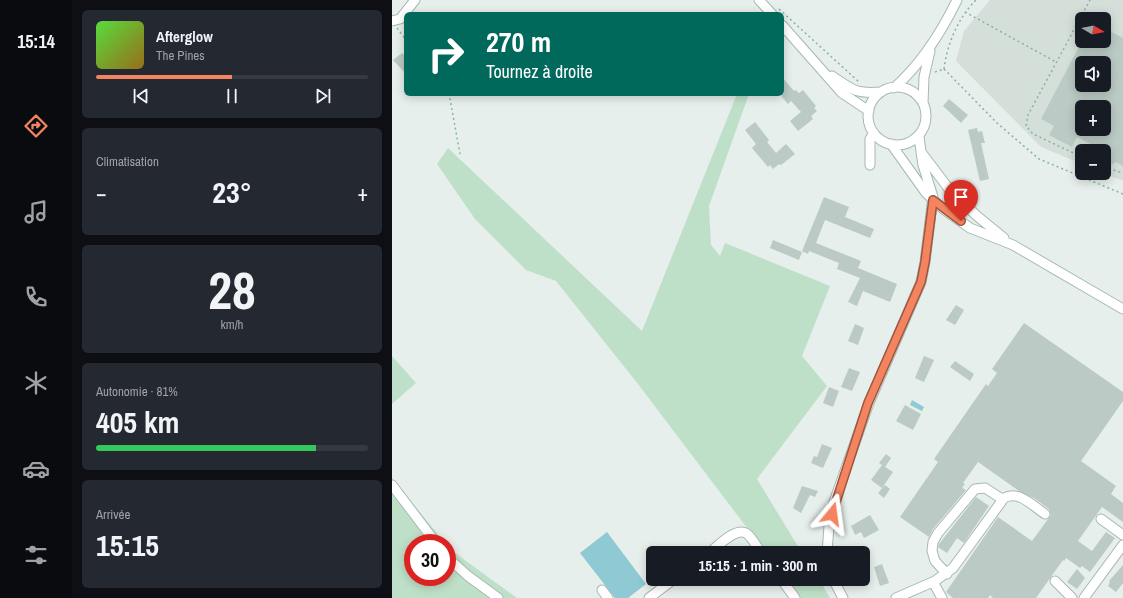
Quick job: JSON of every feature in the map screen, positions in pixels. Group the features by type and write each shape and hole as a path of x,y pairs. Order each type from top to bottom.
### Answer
{"street":[{"path":"406,12 415,0"},
{"path":"759,0 773,10"},
{"path":"823,70 852,89 863,94 881,92 894,88 912,72 931,47 958,0"},
{"path":"394,24 404,14"},
{"path":"784,27 842,93 869,111"},
{"path":"828,546 829,526 837,495 868,403 921,282 933,200 930,184 923,165 919,136 926,120 923,103 924,77 931,47"},
{"path":"894,88 911,91 923,103"},
{"path":"881,92 872,104 869,111 869,118 878,138 891,144 906,144 919,136"},
{"path":"870,165 870,139 874,132"},
{"path":"891,144 905,162 919,185 933,200 970,228 1013,245 1123,309"},
{"path":"921,152 949,189 977,216 1013,245"},
{"path":"392,485 429,534"},
{"path":"947,574 935,561 933,556 932,546 938,533 975,489 985,488 1002,499"},
{"path":"896,598 933,582 947,574 959,562 1002,499 1015,494 1045,514"},
{"path":"1101,518 1123,535"},
{"path":"718,546 732,535 742,532 747,534 756,546"},
{"path":"1084,598 1123,545"},
{"path":"456,565 498,598"},
{"path":"1055,581 1072,598"},
{"path":"933,582 942,598"},
{"path":"649,598 665,586"},
{"path":"786,586 795,598"},
{"path":"837,586 843,598"},
{"path":"602,590 608,598"}],"path":[{"path":"944,69 952,37 965,12 976,0"},
{"path":"1075,154 1033,134 1026,126 1028,115 1090,0"},
{"path":"965,12 1056,62"},
{"path":"784,19 859,82"},
{"path":"394,24 404,37"},
{"path":"934,72 944,69"},
{"path":"944,69 997,123 1039,159 1123,194"},
{"path":"448,96 460,154"},
{"path":"1111,169 1123,172"}],"shaded area":[{"path":"990,0 1123,0 1123,181 1111,176 1111,144 1075,144 1075,161 1041,147 956,61 964,31"}],"green space":[{"path":"736,96 748,96 709,206 711,245 720,256 725,243 830,286 802,356 827,386 757,479 798,546 761,546 638,384 556,281 526,270 475,219 437,164 448,148 642,331"},
{"path":"392,356 416,383 392,404"},
{"path":"392,478 438,534 404,534 404,586 456,586 456,554 517,598 392,598"},
{"path":"791,586 823,586 830,598 800,598"}],"water":[{"path":"912,400 924,407 922,411 910,405"},
{"path":"607,532 646,584 628,598 615,598 580,553"}],"building":[{"path":"1111,32 1123,38 1123,166 1116,162 1111,165 1111,144 1090,144 1077,137 1072,147 1049,135 1054,126 1041,119 1078,48 1111,48"},
{"path":"402,53 404,55 404,72 393,60"},
{"path":"784,79 794,91 796,90 799,93 803,90 816,106 814,108 817,111 811,116 813,119 798,131 790,121 801,112 791,101 788,104 782,97 784,96"},
{"path":"949,99 968,115 961,123 943,106"},
{"path":"755,122 769,140 767,142 776,153 786,144 795,154 781,165 779,164 773,169 770,165 768,167 752,148 756,144 745,130"},
{"path":"977,128 978,132 982,131 985,143 981,143 989,179 980,181 968,130"},
{"path":"824,197 849,207 845,217 874,229 870,238 825,220 816,243 861,261 858,268 897,284 890,302 863,291 857,306 848,302 860,278 837,269 839,263 809,251 808,254 802,251"},
{"path":"773,240 802,252 799,260 770,248"},
{"path":"956,305 964,310 955,325 946,320"},
{"path":"1024,323 1123,392 1123,401 1081,461 1116,486 1111,494 1123,503 1123,522 1102,507 1078,541 1092,551 1106,532 1115,538 1090,572 1082,566 1080,568 1066,558 1064,561 1063,560 1036,598 993,598 990,595 988,598 953,598 946,592 998,517 1032,541 1051,515 1049,509 1034,498 1019,491 978,462 963,483 965,484 962,488 966,490 933,529 929,537 900,517 938,462 934,459 986,384 988,386 997,373 992,369"},
{"path":"855,324 864,328 858,345 848,341"},
{"path":"924,356 934,360 924,382 915,378"},
{"path":"955,361 974,374 970,381 950,367"},
{"path":"849,368 860,372 852,391 841,387"},
{"path":"829,387 839,391 833,407 823,403"},
{"path":"905,405 921,414 913,430 896,421"},
{"path":"822,444 832,448 823,468 811,463 814,456 817,457"},
{"path":"886,454 891,458 885,467 879,463"},
{"path":"882,465 893,472 882,488 871,480"},
{"path":"885,485 890,489 884,498 878,493"},
{"path":"802,486 818,491 815,497 810,495 801,513 793,508"},
{"path":"976,497 989,506 964,543 957,538 947,553 938,547 939,544"},
{"path":"870,515 879,530 864,538 861,532 855,535 851,526"},
{"path":"882,564 889,583 880,586 874,567"},
{"path":"1123,565 1123,583 1116,592 1108,586 1109,581"},
{"path":"1077,569 1085,578 1077,589 1067,582"}],"route":[{"path":"832,514 834,502 868,403 921,282 933,200 961,221"}]}
